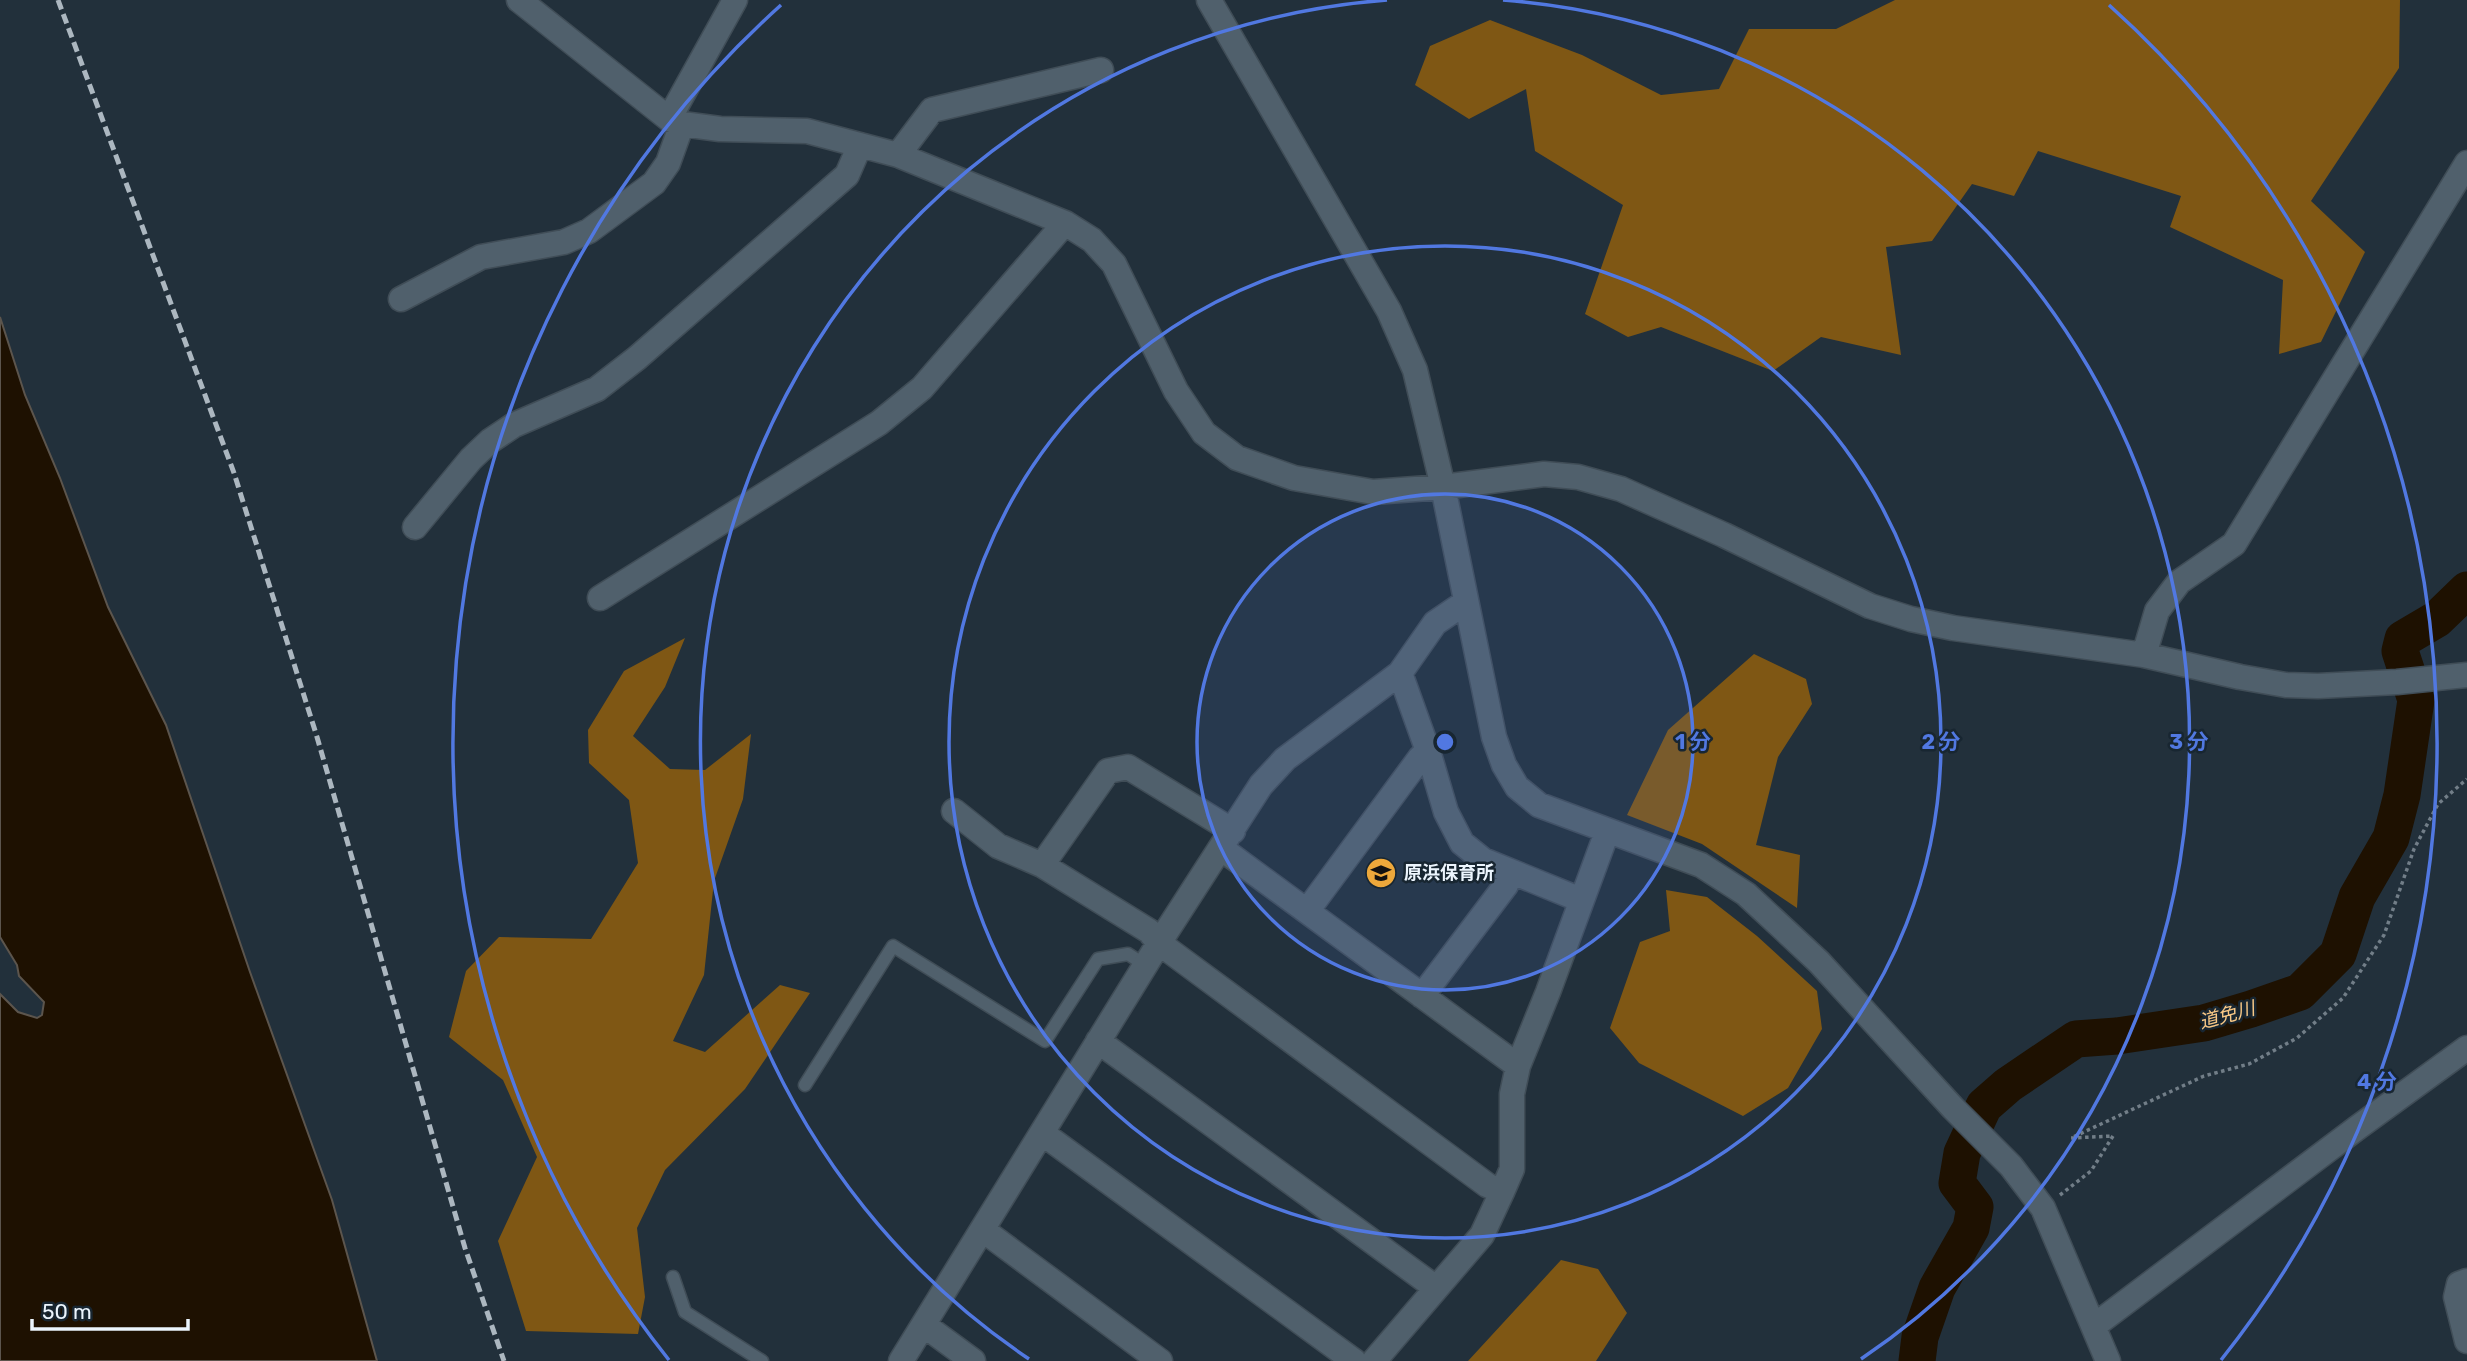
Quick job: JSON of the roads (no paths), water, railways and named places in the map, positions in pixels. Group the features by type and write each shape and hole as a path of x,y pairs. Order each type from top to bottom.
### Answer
{"street":[{"path":"519,0 649,106 675,122 720,129 807,131 898,156 1065,223 1091,240 1114,264 1176,391 1204,433 1237,458 1294,478 1373,492 1443,487 1545,474 1578,477 1620,489 1724,535 1870,606 1911,619 1953,628 2144,655 2286,685 2397,682 2467,675"},
{"path":"401,299 481,257 564,242 589,231 654,183 668,163 675,122 735,0"},
{"path":"1209,0 1389,311 1415,370 1443,487 1494,737 1504,765 1517,788 1539,805 1701,865 1746,894 1828,971 1953,1108 2011,1166 2043,1208 2108,1361"},
{"path":"898,156 932,110 1101,70"},
{"path":"415,527 471,459 490,442 514,425 597,389 638,358 847,175 860,145"},
{"path":"2144,655 2157,611 2179,582 2234,544 2467,163"},
{"path":"600,598 879,423 922,388 1065,223"},
{"path":"901,1361 1145,965 1261,785 1285,758 1401,673 1435,624 1466,602"},
{"path":"1401,673 1446,812 1462,843 1483,860 1581,900"},
{"path":"1307,911 1420,758 1428,751"},
{"path":"1042,864 1108,771 1128,767 1227,840 1307,911 1518,1066"},
{"path":"954,811 998,846 1042,864 1149,931 1159,943 1487,1185 1502,1192"},
{"path":"1374,1361 1482,1235 1502,1192 1512,1169 1512,1094 1518,1066 1607,831"},
{"path":"1422,996 1506,885 1510,872"},
{"path":"1098,1041 1436,1288"},
{"path":"2094,1326 2467,1048"},
{"path":"1042,1133 1354,1361"},
{"path":"983,1230 1160,1361"},
{"path":"2467,1281 2459,1284 2456,1297 2467,1341"},
{"path":"924,1325 973,1361"}],"lane":[{"path":"805,1085 893,946 1045,1041 1098,959 1128,954 1145,965"},
{"path":"673,1277 685,1312 762,1361"}],"waterway":[{"name":"道免川","path":"1917,1361 1920,1337 1937,1288 1971,1228 1975,1207 1957,1183 1962,1153 1984,1106 2008,1085 2076,1039 2117,1036 2204,1023 2251,1009 2300,992 2338,954 2357,897 2391,838 2402,795 2416,700 2400,651 2403,639 2437,619 2467,590"}],"railway":[{"path":"58,0 234,473 317,737 465,1248 504,1361"}],"place":[{"name":"原浜保育所","path":"1381,873"}]}
